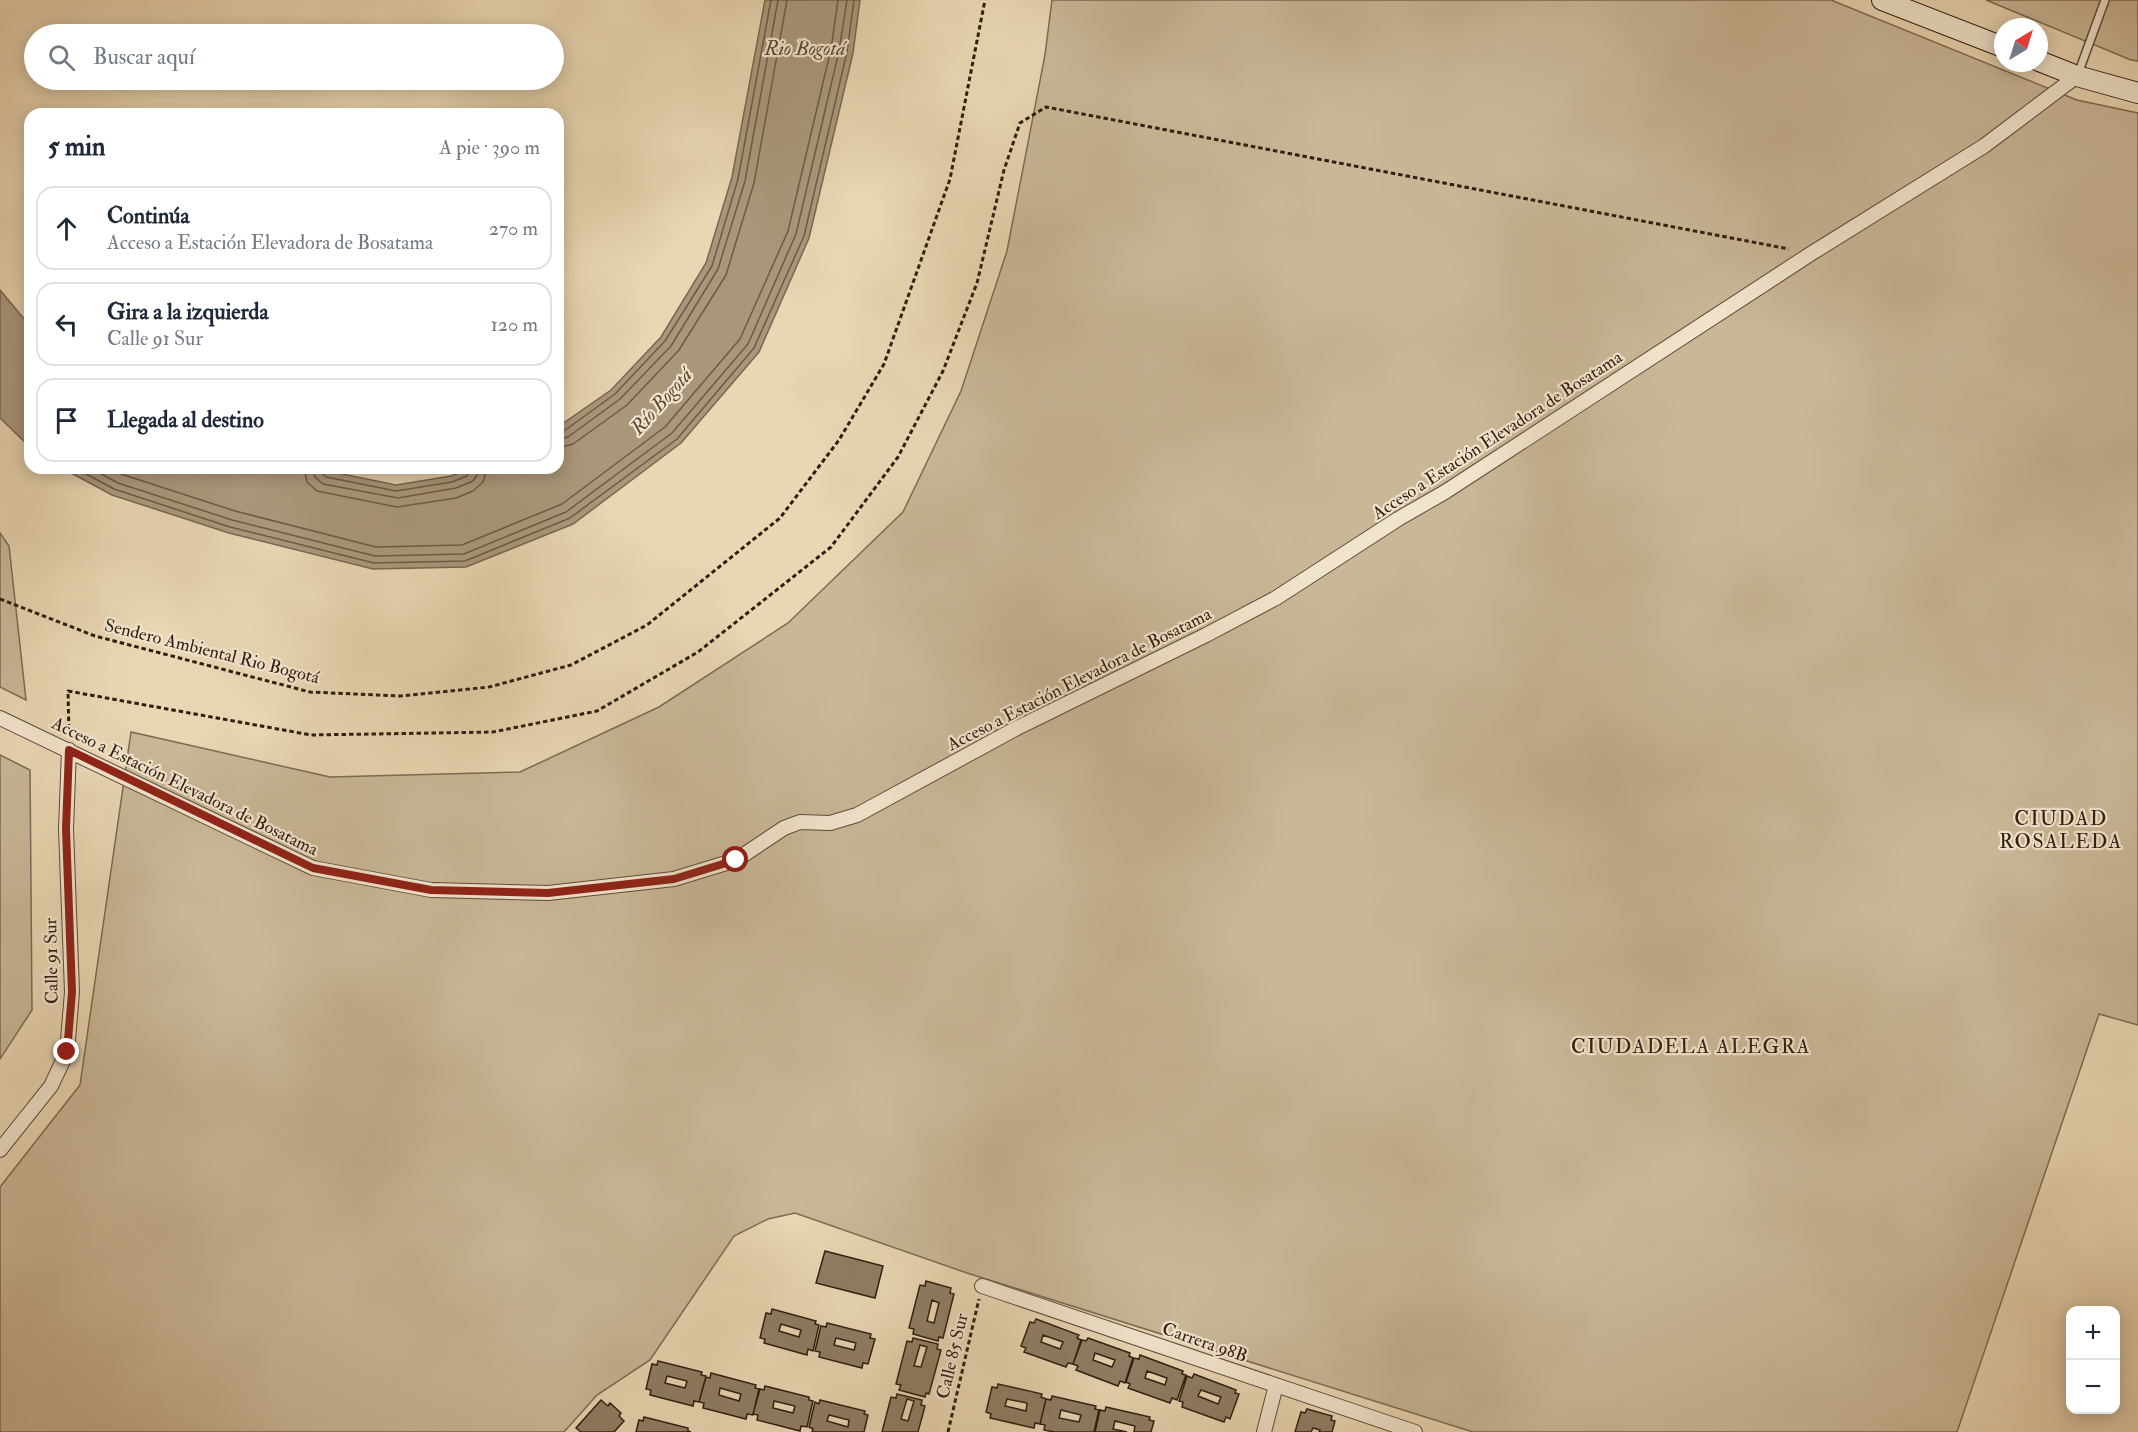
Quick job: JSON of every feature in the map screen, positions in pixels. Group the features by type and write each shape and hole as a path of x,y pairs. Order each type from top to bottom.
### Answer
{"street":[{"path":"1881,0 1994,44"},
{"path":"2048,65 2077,76 2138,93"},
{"name":"Acceso a Estación Elevadora de Bosatama","path":"0,718 313,868 431,890 548,893 674,879 736,860 784,828 800,822 830,823 857,814 1017,728 1276,598 1398,519 1445,492 1812,253 1984,146 2077,76"},
{"name":"Calle 91 Sur","path":"0,1150 51,1086 67,1052 72,992 66,829 69,750"},
{"name":"Carrera 98B","path":"982,1286 1415,1432"},
{"path":"1264,1432 1276,1385"}],"lane":[{"path":"2077,76 2104,0"}],"path":[{"name":"Sendero Ambiental Rio Bogotá","path":"0,599 94,636 310,692 389,696 489,687 571,665 646,626 780,518 839,440 884,364 950,179 985,0"},
{"path":"69,750 68,691 311,735 492,732 597,711 698,652 831,548 898,457 943,371 976,283 1005,170 1020,123 1046,107 1812,253"},
{"name":"Calle 85 Sur","path":"948,1432 982,1286"}],"shaded area":[{"path":"1052,0 1831,0 1994,66 1994,72 2008,72 2077,100 2138,113 2138,1025 2099,1014 1957,1432 1473,1432 967,1273 795,1213 768,1219 734,1236 650,1360 597,1395 564,1432 0,1432 0,1187 80,1085 131,732 330,777 520,772 659,707 788,623 903,512 961,391 1007,251 1045,55"},
{"path":"1986,0 2138,0 2138,61 2048,26 2048,18 2030,18"},
{"path":"0,533 9,546 26,700 0,687"},
{"path":"0,755 30,770 32,1010 0,1059"}],"water":[{"name":"Rio Bogotá","path":"765,0 860,0 853,53 809,238 759,352 681,443 573,524 466,567 373,569 229,533 112,495 73,474 342,474 396,485 456,474 564,474 564,423 611,390 661,337 706,263 732,177"},
{"path":"0,290 24,319 24,441 0,418"}],"building":[{"path":"825,1251 883,1266 875,1298 816,1283"},
{"path":"926,1281 951,1288 950,1293 954,1294 943,1338 939,1337 938,1341 913,1334 914,1329 909,1328 920,1285 925,1286","holes":["932,1300 939,1303 934,1323 927,1321"]},
{"path":"772,1309 816,1321 815,1324 819,1325 813,1351 808,1349 807,1355 764,1343 765,1339 760,1338 766,1313 771,1314","holes":["781,1324 801,1330 799,1337 779,1331"]},
{"path":"1036,1319 1079,1335 1077,1338 1081,1340 1073,1364 1068,1363 1066,1367 1024,1352 1026,1348 1021,1346 1030,1322 1034,1323","holes":["1043,1335 1063,1342 1060,1349 1041,1342"]},
{"path":"827,1323 871,1334 870,1338 875,1339 868,1364 863,1363 862,1368 819,1357 820,1352 815,1351 821,1326 826,1327","holes":["836,1338 856,1343 854,1350 834,1345"]},
{"path":"913,1338 938,1344 937,1349 941,1350 929,1394 926,1393 925,1397 899,1390 901,1385 896,1384 907,1341 912,1342","holes":["920,1345 927,1347 921,1367 914,1366"]},
{"path":"1088,1338 1130,1353 1129,1356 1133,1358 1125,1383 1120,1381 1118,1386 1076,1370 1078,1366 1073,1364 1082,1340 1086,1341","holes":["1095,1353 1115,1360 1112,1367 1093,1360"]},
{"path":"1140,1355 1183,1371 1182,1374 1186,1375 1177,1400 1172,1398 1170,1403 1128,1388 1130,1384 1126,1382 1134,1358 1139,1359","holes":["1147,1371 1167,1378 1165,1385 1145,1378"]},
{"path":"658,1361 702,1372 701,1375 706,1376 699,1402 694,1401 693,1406 650,1395 651,1390 646,1389 652,1364 657,1365","holes":["667,1376 687,1381 685,1388 665,1383"]},
{"path":"711,1373 756,1385 755,1388 759,1389 753,1415 747,1414 746,1419 703,1408 704,1403 699,1402 706,1377 710,1378","holes":["720,1388 741,1394 739,1401 719,1395"]},
{"path":"1194,1374 1236,1390 1235,1393 1239,1394 1230,1419 1226,1417 1224,1422 1182,1407 1183,1402 1179,1401 1187,1376 1192,1378","holes":["1201,1390 1221,1397 1218,1404 1198,1396"]},
{"path":"998,1384 1042,1394 1041,1397 1046,1399 1040,1424 1035,1423 1034,1428 990,1418 991,1414 986,1412 992,1387 997,1388","holes":["1007,1399 1027,1403 1026,1411 1005,1406"]},
{"path":"765,1386 809,1397 809,1400 813,1401 807,1427 801,1426 800,1431 757,1420 758,1415 753,1414 760,1389 764,1390","holes":["774,1401 795,1406 793,1413 773,1408"]},
{"path":"897,1394 922,1400 921,1405 925,1406 918,1432 882,1432 891,1397 896,1398","holes":["907,1399 914,1401 908,1421 901,1419"]},
{"path":"1052,1396 1096,1406 1095,1409 1099,1410 1094,1432 1044,1430 1045,1425 1040,1424 1046,1399 1051,1400","holes":["1061,1410 1081,1415 1079,1422 1059,1418"]},
{"path":"601,1400 608,1406 610,1403 621,1413 619,1416 624,1421 614,1432 581,1432 576,1428"},
{"path":"820,1400 865,1411 864,1414 868,1415 864,1432 812,1432 813,1429 809,1427 815,1402 819,1404","holes":["829,1415 849,1420 848,1427 827,1421"]},
{"path":"1106,1407 1150,1417 1149,1420 1154,1421 1151,1432 1134,1432 1135,1426 1115,1421 1113,1429 1127,1432 1095,1432 1100,1410 1105,1411"},
{"path":"1307,1409 1332,1416 1331,1420 1335,1421 1332,1432 1319,1432 1320,1430 1313,1428 1311,1432 1295,1432 1301,1412 1305,1413"},
{"path":"644,1417 688,1428 691,1432 636,1432 639,1420 643,1421"}],"district":[{"name":"CIUDAD ROSALEDA","path":"2061,830"},
{"name":"CIUDADELA ALEGRA","path":"1691,1046"}],"route":[{"path":"67,1052 72,992 66,829 69,750 313,868 431,890 548,893 674,879 736,860"}],"water label":[{"name":"Río Bogotá","path":"661,401"}]}
